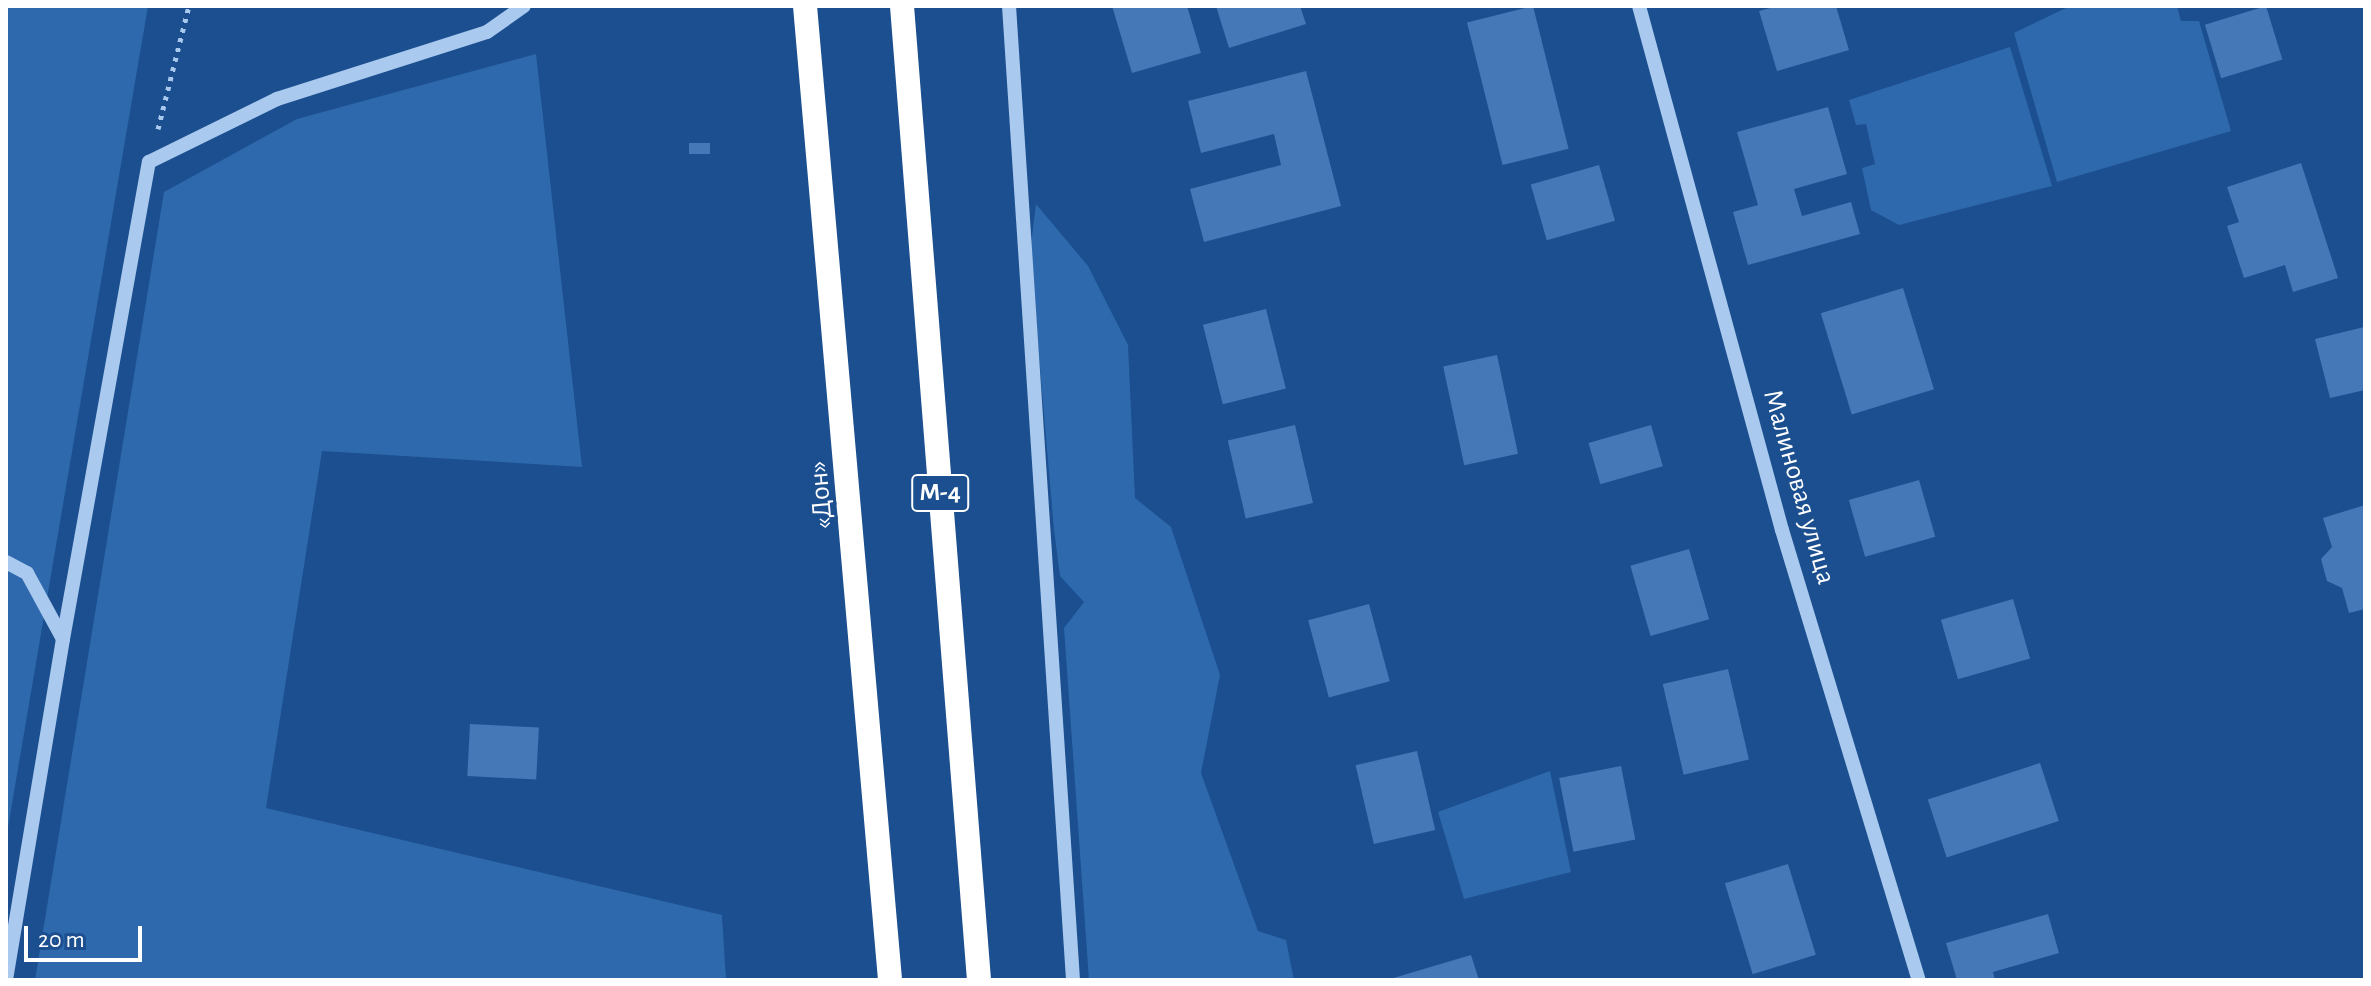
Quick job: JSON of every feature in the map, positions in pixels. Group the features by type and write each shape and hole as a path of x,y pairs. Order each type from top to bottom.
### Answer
{"highway":[{"name":"«Дон»","path":"805,6 890,980"},
{"name":"М-4","path":"902,6 979,980"}],"street":[{"path":"6,980 63,639 149,162 277,99 487,32 524,6"},
{"path":"1009,6 1073,980"},
{"name":"Малиновая улица","path":"1639,6 1782,530 1919,980"},
{"path":"6,562 27,573 63,639"}],"path":[{"path":"149,162 189,6"}],"shaded area":[{"path":"6,6 148,6 6,839"},
{"path":"2070,6 2177,6 2181,21 2199,21 2231,131 2057,182 2014,33"},
{"path":"2010,47 2052,186 1899,225 1871,210 1862,168 1875,164 1866,124 1856,125 1849,100"},
{"path":"536,54 582,467 322,451 266,808 722,915 726,980 35,980 164,192 297,119"},
{"path":"1036,204 1088,266 1128,345 1135,498 1171,527 1220,675 1201,773 1258,931 1286,940 1294,980 1089,980 1064,628 1084,602 1060,576 1054,530 1030,252"},
{"path":"1550,771 1571,872 1464,899 1438,812"}],"building":[{"path":"1112,6 1187,6 1201,53 1132,73"},
{"path":"1216,6 1300,6 1306,24 1229,48"},
{"path":"1533,6 1569,149 1503,165 1467,22"},
{"path":"1777,6 1836,6 1849,50 1777,71 1759,11"},
{"path":"2266,6 2282,60 2221,78 2205,25"},
{"path":"1306,71 1341,206 1204,242 1190,189 1281,165 1274,134 1201,153 1188,101"},
{"path":"1828,107 1847,174 1794,189 1802,216 1851,202 1860,234 1748,265 1733,212 1758,205 1737,132"},
{"path":"689,143 710,143 710,154 689,154"},
{"path":"2301,163 2338,278 2293,292 2285,265 2244,278 2227,226 2239,222 2227,187"},
{"path":"1599,165 1615,221 1547,240 1531,185"},
{"path":"1903,288 1934,389 1852,415 1821,313"},
{"path":"1266,309 1286,389 1223,404 1203,325"},
{"path":"2364,327 2365,390 2330,398 2315,339"},
{"path":"1497,355 1518,454 1464,465 1443,366"},
{"path":"1295,425 1313,503 1246,518 1228,441"},
{"path":"1651,425 1663,466 1600,484 1589,443"},
{"path":"1919,480 1935,537 1865,557 1849,500"},
{"path":"2365,505 2365,609 2349,613 2342,588 2327,581 2321,559 2332,547 2323,518"},
{"path":"1689,549 1709,619 1650,636 1630,566"},
{"path":"2013,599 2030,659 1958,679 1941,620"},
{"path":"1369,604 1390,681 1329,698 1308,620"},
{"path":"1728,669 1749,760 1684,775 1663,684"},
{"path":"470,724 539,728 536,780 467,776"},
{"path":"1417,751 1435,830 1374,844 1356,765"},
{"path":"2040,763 2059,821 1947,857 1928,799"},
{"path":"1621,766 1635,840 1573,852 1559,778"},
{"path":"1788,864 1816,955 1753,974 1725,883"},
{"path":"2048,914 2059,953 1993,972 1995,980 1957,980 1946,943"},
{"path":"1471,955 1479,980 1390,980 1390,979"}]}
